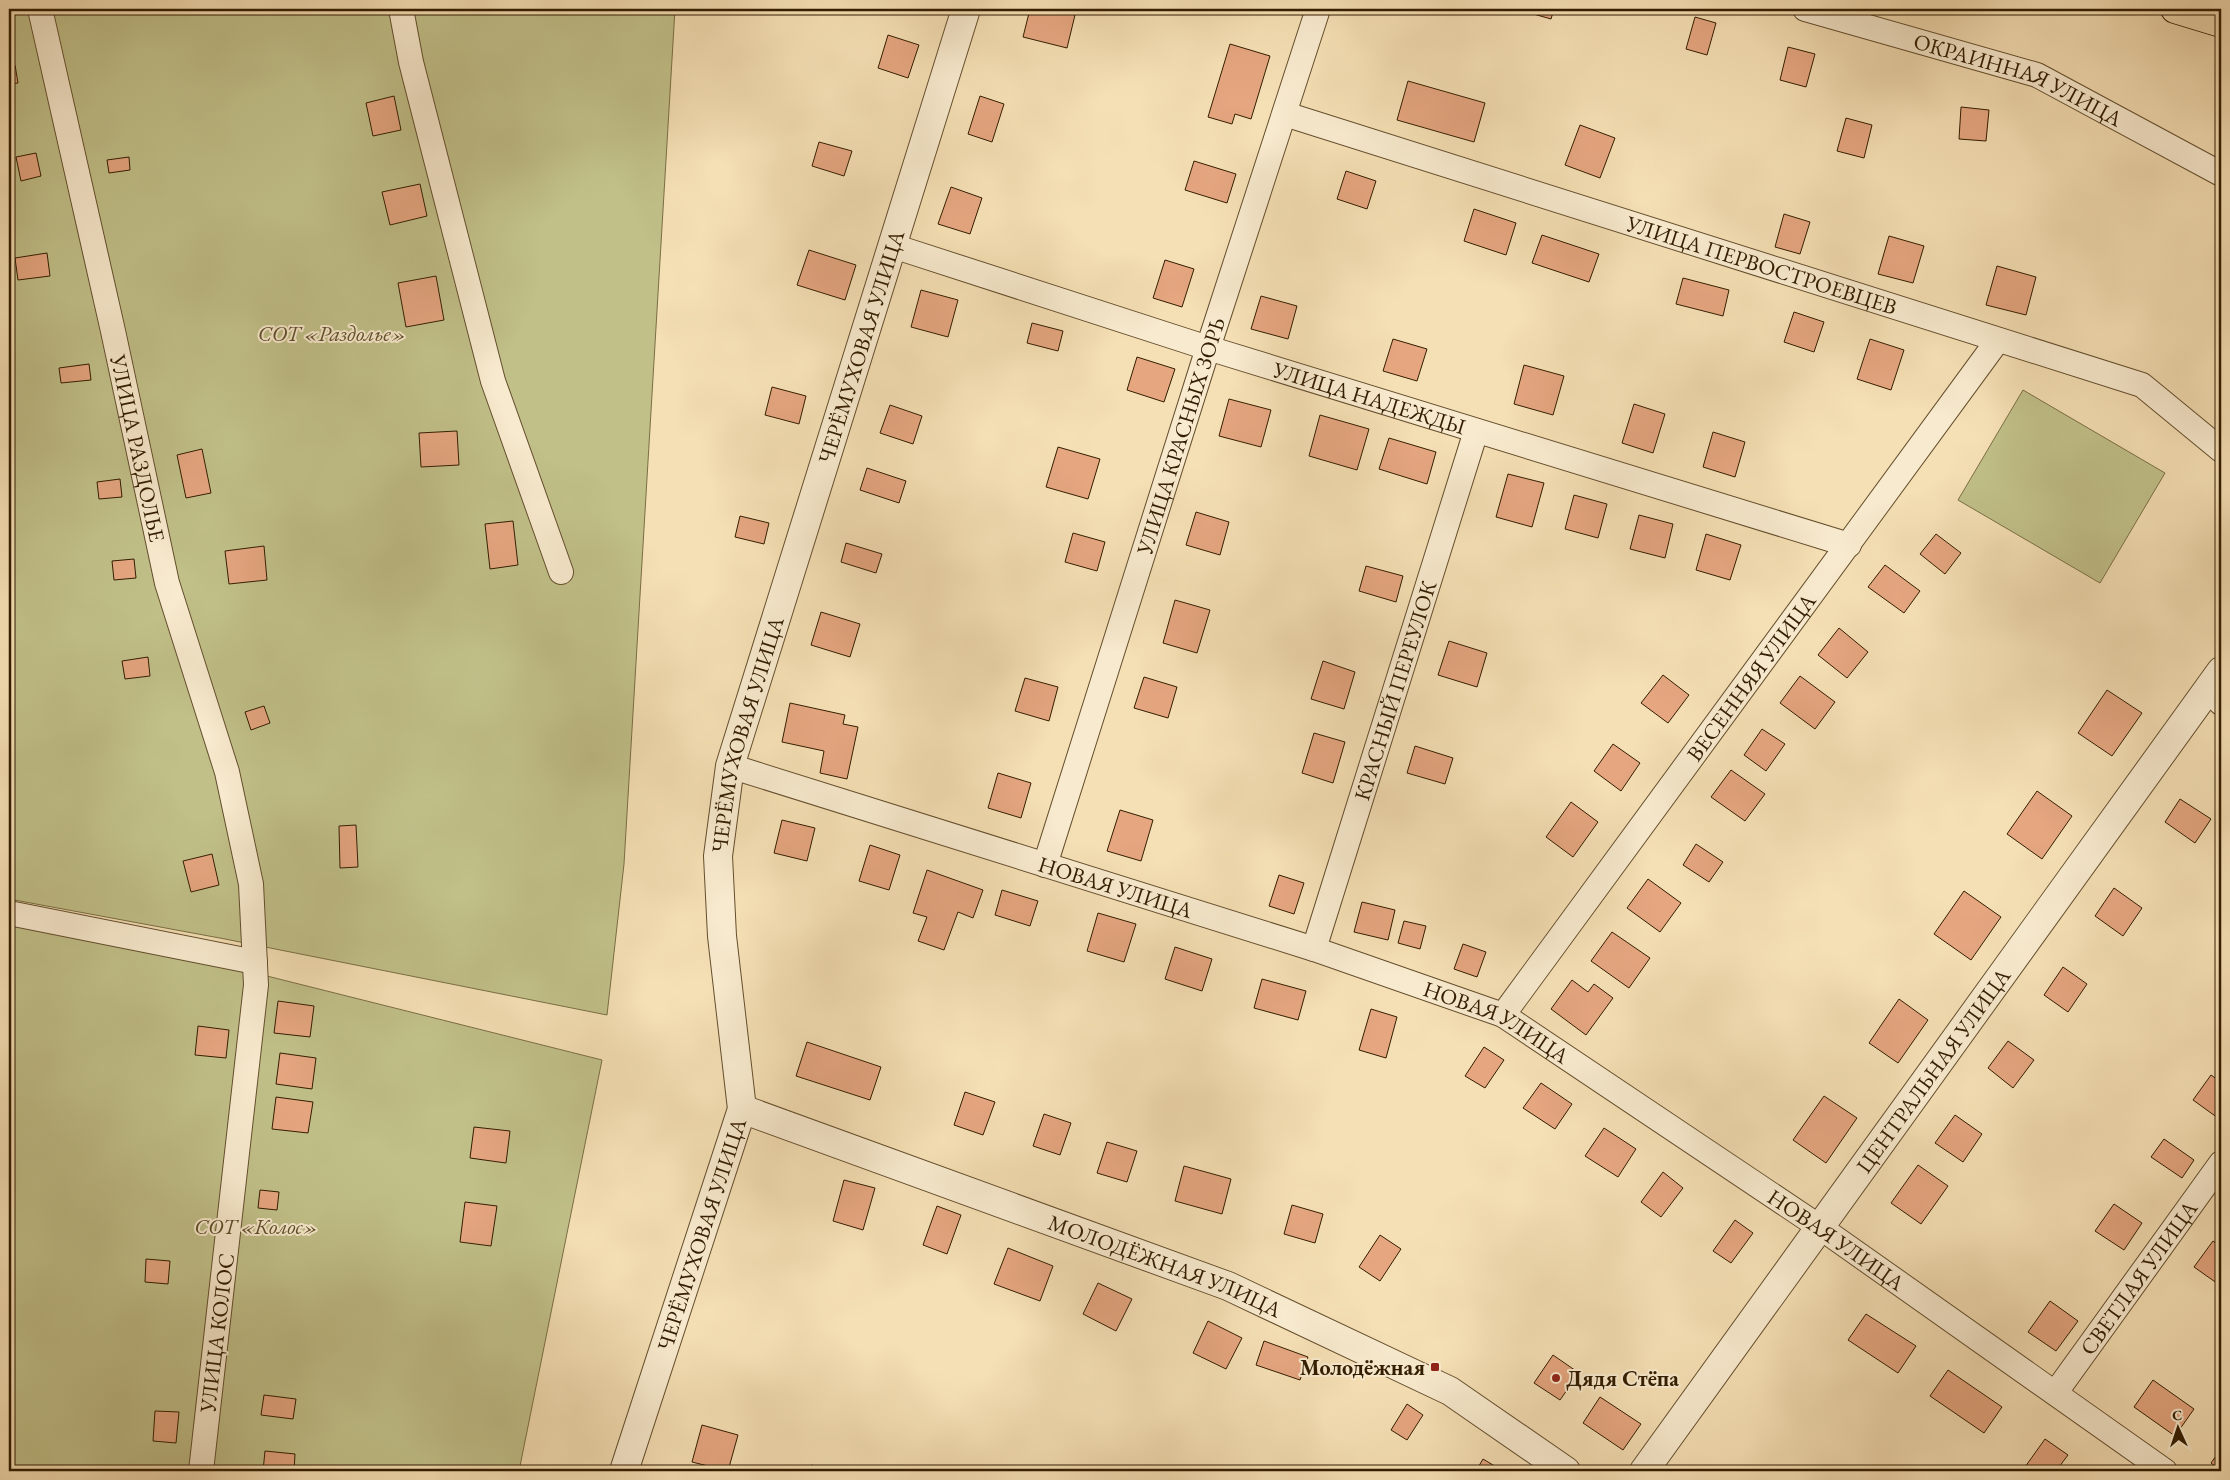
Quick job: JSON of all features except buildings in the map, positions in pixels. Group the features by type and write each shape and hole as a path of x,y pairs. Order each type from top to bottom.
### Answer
{"main road":[{"path":"2175,9 2221,23"}],"street":[{"name":"УЛИЦА РАЗДОЛЬЕ","path":"40,9 115,340 167,583 227,772 251,884 256,974"},
{"path":"401,9 413,72 493,381 561,572"},
{"name":"ЧЕРЁМУХОВАЯ УЛИЦА","path":"624,1471 742,1109 722,936 718,856 730,766 966,9"},
{"name":"УЛИЦА КРАСНЫХ ЗОРЬ","path":"1045,865 1208,348 1318,9"},
{"name":"ОКРАИННАЯ УЛИЦА","path":"1805,9 2037,75 2221,174"},
{"name":"УЛИЦА ПЕРВОСТРОЕВЦЕВ","path":"1285,114 2142,386 2221,450"},
{"name":"УЛИЦА НАДЕЖДЫ","path":"893,246 1208,348 1849,545"},
{"name":"ВЕСЕННЯЯ УЛИЦА","path":"1503,1015 1998,340"},
{"name":"КРАСНЫЙ ПЕРЕУЛОК","path":"1314,949 1476,431"},
{"name":"ЦЕНТРАЛЬНАЯ УЛИЦА","path":"1644,1471 2217,688"},
{"name":"НОВАЯ УЛИЦА","path":"730,766 1314,949 1503,1015 1821,1228 2056,1392 2165,1471"},
{"path":"9,913 256,974"},
{"name":"УЛИЦА КОЛОС","path":"201,1471 256,974"},
{"name":"МОЛОДЁЖНАЯ УЛИЦА","path":"742,1109 1228,1286 1450,1392 1566,1471"},
{"name":"СВЕТЛАЯ УЛИЦА","path":"2056,1392 2221,1163"}],"green space":[{"name":"СОТ «Раздолье»","path":"9,9 675,9 624,864 607,1015 225,939 9,899"},
{"path":"2023,390 2165,473 2100,583 1958,500"},
{"name":"СОТ «Колос»","path":"9,923 267,976 602,1060 519,1471 9,1471"}],"place":[{"name":"Молодёжная","path":"1435,1367"},
{"name":"Дядя Стёпа","path":"1556,1378"}]}
